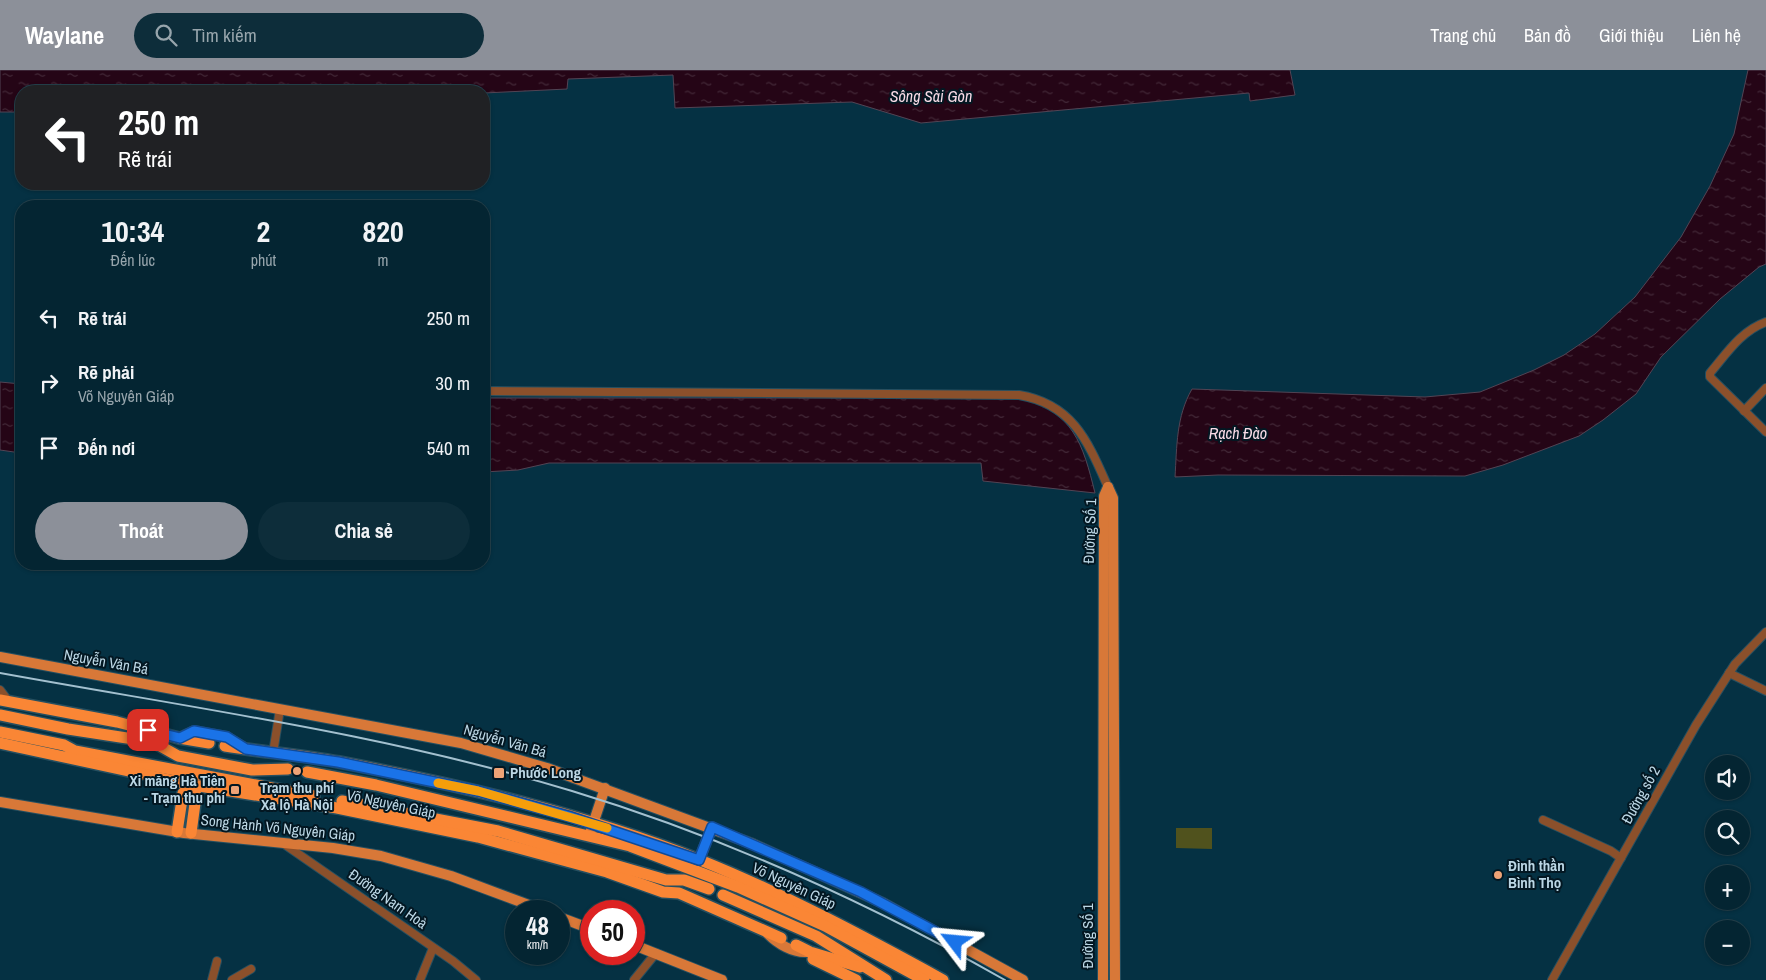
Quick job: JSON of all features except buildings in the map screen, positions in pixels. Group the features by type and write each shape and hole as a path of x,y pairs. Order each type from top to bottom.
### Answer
{"highway":[{"name":"Võ Nguyên Giáp","path":"5,701 117,722 180,738 210,743"},
{"path":"0,715 68,729 140,739 153,742 178,756 252,770 288,769"},
{"path":"117,722 140,739"},
{"name":"Võ Nguyên Giáp","path":"0,732 212,779 498,831 666,880 684,880 709,890"},
{"path":"153,742 180,738"},
{"name":"Võ Nguyên Giáp","path":"0,743 104,764 193,785 336,808 478,837 606,872 663,892 679,893 781,938"},
{"name":"Võ Nguyên Giáp","path":"225,746 338,762 478,791 593,824 699,860 815,910 943,980"},
{"path":"62,756 75,750"},
{"path":"98,754 104,764"},
{"path":"338,762 376,785"},
{"path":"178,772 193,785 196,796 191,833"},
{"name":"Võ Nguyên Giáp","path":"307,772 376,785 630,846 738,887 825,926 924,980"},
{"path":"177,832 184,794 193,785 212,779"},
{"path":"568,816 589,836"},
{"path":"630,846 648,842"},
{"path":"666,880 679,893"},
{"path":"723,895 833,944 864,967 886,980"},
{"path":"802,950 850,966 864,967"},
{"path":"802,950 856,980"}],"main road":[{"name":"Đường Số 1","path":"1103,980 1104,496 1108,487"},
{"name":"Đường Số 1","path":"1108,487 1113,498 1115,980"},
{"name":"Nguyễn Văn Bá","path":"0,658 280,708 469,745 605,788 712,827 883,903 1024,980"},
{"name":"Võ Nguyên Giáp","path":"180,738 194,731 227,737 246,749"},
{"path":"589,836 605,788"},
{"name":"Song Hành Võ Nguyên Giáp","path":"0,802 177,832 357,852 404,862 451,876 515,900"},
{"path":"699,860 712,827"},
{"name":"Võ Nguyên Giáp","path":"766,931 776,942 802,950"},
{"path":"645,949 722,980"}],"street":[{"path":"1766,322 1750,330 1737,340 1710,373 1710,377 1766,432"},
{"path":"1744,411 1766,389"},
{"path":"490,391 1019,396 1036,398 1063,412 1090,448 1108,487"},
{"name":"Đường số 2","path":"1552,980 1685,744 1729,673 1750,647 1766,632"},
{"path":"1729,673 1766,691"},
{"path":"0,690 5,701"},
{"path":"273,753 280,708"},
{"path":"1543,820 1611,851 1621,858"},
{"name":"Đường Nam Hoà","path":"283,843 453,961 476,980"},
{"path":"420,980 433,948"},
{"path":"638,979 656,953"},
{"path":"212,980 217,961"},
{"path":"232,980 251,969"}],"shaded area":[{"path":"1176,828 1212,828 1212,849 1176,848"}],"water":[{"name":"Sông Sài Gòn","path":"0,70 1290,70 1295,95 1250,101 1249,93 921,123 852,102 675,108 673,75 568,79 567,89 490,93 490,85 15,85 15,112 0,112"},
{"name":"Rạch Đào","path":"1748,70 1766,70 1766,264 1759,267 1720,299 1661,357 1636,394 1603,420 1579,436 1503,465 1465,476 1218,475 1175,477 1180,421 1192,389 1425,397 1480,392 1534,370 1564,355 1595,334 1635,297 1681,237 1710,186 1734,134"},
{"path":"0,382 15,383 15,452 0,450"},
{"path":"490,398 1020,398 1052,411 1073,432 1086,459 1095,493 983,481 981,463 549,463 518,470 490,472"}],"tunnel":[{"path":"288,769 307,772"}],"railway":[{"path":"0,673 360,738 431,753 572,791 684,829 794,874 901,924 1005,980"}],"slow traffic":[{"path":"438,783 478,791 607,828"}],"place":[{"name":"Trạm thu phí Xa lộ Hà Nội","path":"297,771"},
{"name":"Phước Long","path":"499,773"},
{"name":"Xi măng Hà Tiên - Trạm thu phí","path":"235,790"},
{"name":"Đình thần Bình Thọ","path":"1498,875"}],"route":[{"path":"148,730 180,738 194,731 227,737 246,749 338,762 478,791 568,816 699,860 712,827 861,892 955,942"}]}
